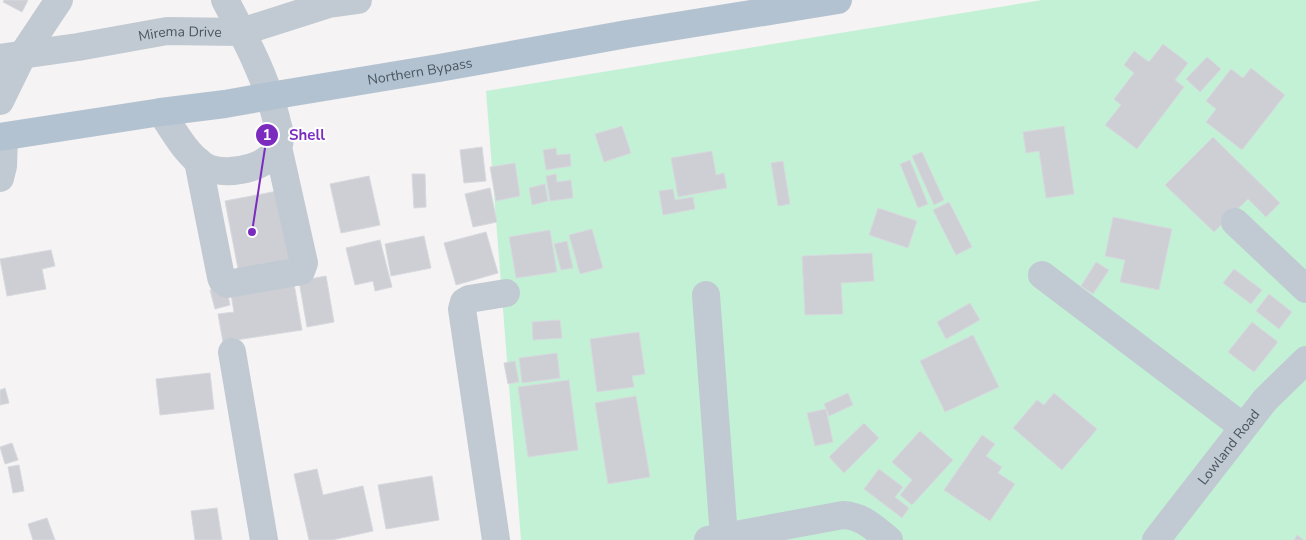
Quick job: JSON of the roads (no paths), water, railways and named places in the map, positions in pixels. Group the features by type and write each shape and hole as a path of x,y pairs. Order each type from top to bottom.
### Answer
{"main road":[{"name":"Northern Bypass","path":"2,137 225,104 627,34 838,0"}],"street":[{"path":"0,100 11,56 59,0"},
{"path":"161,112 198,161 206,167 217,171 238,170 264,163 275,153 280,136 270,96 225,0"},
{"name":"Mirema Drive","path":"11,56 78,47 167,31 241,32 329,4 358,0"},
{"path":"0,178 3,166 2,137"},
{"path":"198,161 221,277 224,283 296,272 301,271 304,263 278,147"},
{"path":"1235,222 1306,288"},
{"path":"1042,275 1243,427"},
{"path":"496,540 462,309 464,302 469,299 506,292"},
{"path":"706,294 716,539 843,515 855,516 863,520 890,540"},
{"path":"232,352 264,540"},
{"name":"Lowland Road","path":"1156,540 1265,400 1306,360"}],"place":[{"name":"Shell","path":"252,232"}]}
